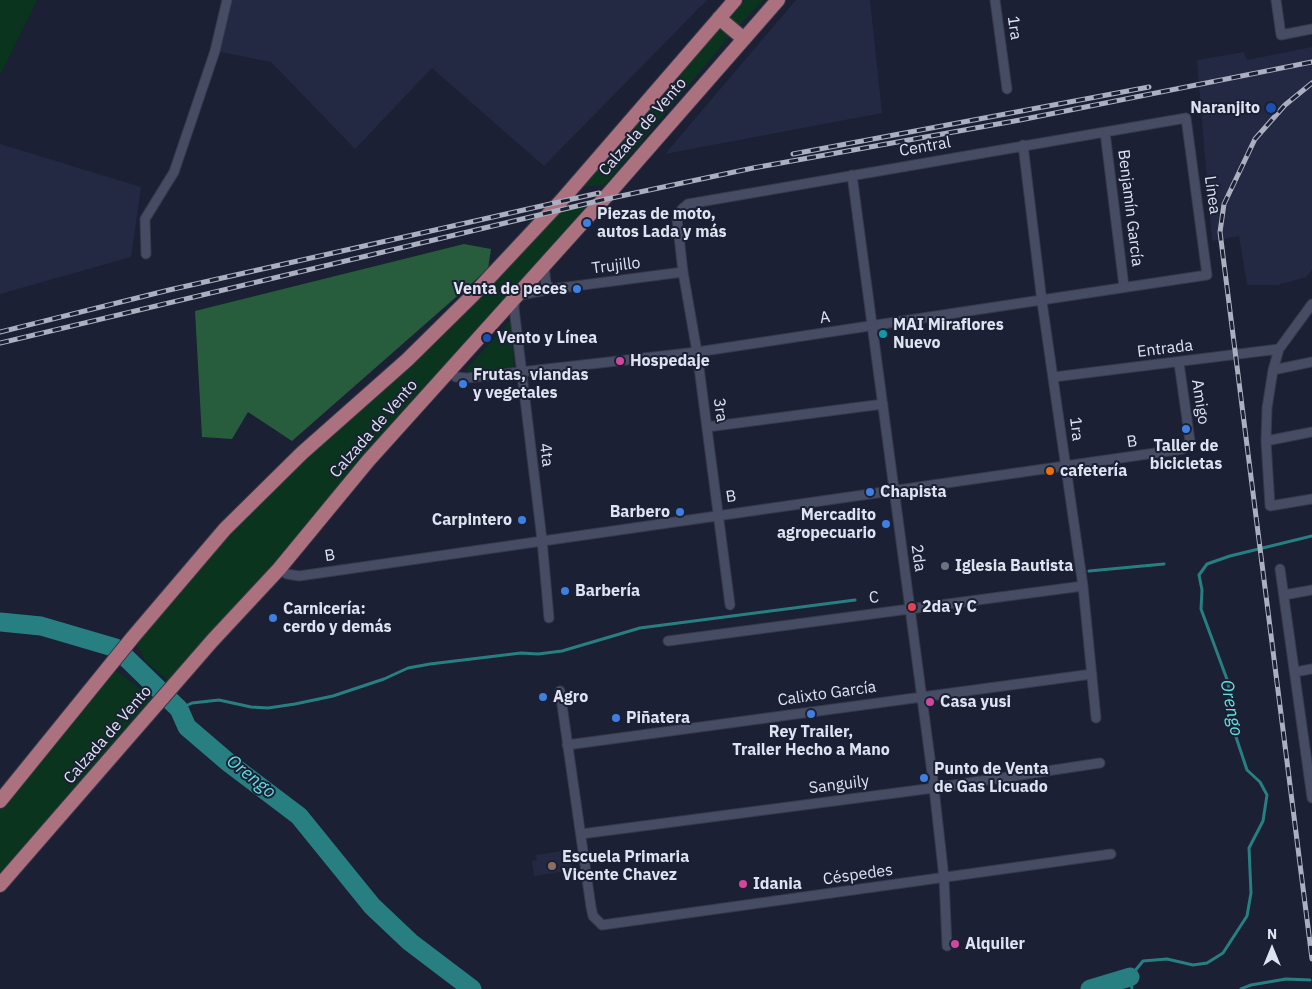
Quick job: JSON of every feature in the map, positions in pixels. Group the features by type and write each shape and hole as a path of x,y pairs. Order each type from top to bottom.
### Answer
{"main road":[{"name":"Calzada de Vento","path":"0,801 133,637 225,530 302,453 407,360 490,277 561,201 736,0"},
{"name":"Calzada de Vento","path":"0,885 145,718 279,569 368,460 778,0"},
{"path":"719,18 744,39"}],"street":[{"path":"146,254 145,219 174,172 215,51 227,0"},
{"name":"1ra","path":"995,0 1008,89"},
{"path":"1276,0 1281,35 1312,29"},
{"name":"Central","path":"677,219 682,209 688,204 1186,118"},
{"name":"Línea","path":"1186,118 1207,275"},
{"name":"Benjamín García","path":"1105,132 1124,287"},
{"name":"1ra","path":"1023,145 1042,302 1083,586 1096,718"},
{"name":"2da","path":"852,175 934,788 944,878 947,946"},
{"name":"3ra","path":"677,219 683,272 697,352 730,605"},
{"path":"544,264 546,284 552,289"},
{"name":"Trujillo","path":"515,296 552,289 683,272"},
{"name":"A","path":"448,371 456,377 467,378 697,352 1042,302 1124,287 1207,275"},
{"name":"4ta","path":"515,296 514,308 542,540 549,618"},
{"path":"1312,304 1279,349 1272,370 1267,408 1266,441 1270,506 1312,499"},
{"name":"Entrada","path":"1054,377 1179,363 1279,349"},
{"path":"1272,370 1312,362"},
{"name":"Amigo","path":"1179,363 1190,441 1188,446"},
{"path":"707,427 883,404"},
{"path":"1266,441 1312,432"},
{"name":"B","path":"279,569 287,574 299,576 718,514 1183,449 1188,446"},
{"path":"1280,569 1294,672 1309,754 1312,798"},
{"name":"C","path":"668,642 1083,586"},
{"path":"1284,595 1312,590"},
{"path":"1294,672 1312,669"},
{"name":"Calixto García","path":"567,746 1092,674"},
{"path":"560,691 581,834"},
{"name":"Sanguily","path":"581,834 934,788 1100,763"},
{"name":"Céspedes","path":"581,834 591,907 597,922 609,926 1111,854"}],"shaded area":[{"path":"227,0 707,0 544,166 432,68 355,149 271,62 215,51"},
{"path":"796,0 870,0 882,113 665,154"},
{"path":"1312,47 1312,270 1306,277 1278,285 1247,285 1239,236 1212,241 1197,60 1244,52 1247,60"},
{"path":"0,144 141,187 131,257 0,294"},
{"name":"Escuela Primaria Vicente Chavez","path":"562,851 563,857 570,856 573,870 534,876 532,861 537,860 536,855"}],"green space":[{"path":"0,0 37,0 0,75"},
{"path":"745,0 763,0 741,24 737,25 731,17"},
{"path":"723,27 729,33 729,37 605,185 581,187 720,28"},
{"path":"602,200 174,685 146,662 133,637 225,529 551,211"},
{"path":"464,244 491,249 488,269 292,441 248,412 232,439 202,437 195,311"},
{"path":"511,320 514,369 468,374 467,368"},
{"path":"110,666 159,703 0,885 0,801"}],"waterway":[{"name":"Orengo","path":"1132,989 1130,977 1143,961 1167,959 1193,965 1207,963 1223,953 1247,916 1251,893 1249,848 1263,821 1267,795 1260,782 1247,770 1232,725 1228,682 1201,609 1202,590 1199,575 1207,564 1230,556 1312,536"},
{"path":"1089,571 1164,564"},
{"path":"179,709 192,703 219,700 251,707 268,708 295,704 333,696 384,679 408,668 521,653 538,654 562,651 640,628 855,600"},
{"name":"Orengo","path":"0,622 41,626 116,648 179,709 187,727 229,763 299,816 372,906 410,942 472,989"},
{"name":"Orengo","path":"1090,989 1130,977"},
{"path":"1241,989 1251,985 1286,979 1310,980"}],"railway":[{"path":"0,343 602,200 753,168 1020,120 1312,62"},
{"path":"1312,83 1285,105 1255,139 1224,204 1220,232 1312,959"},
{"path":"793,154 1149,87"},
{"path":"0,332 169,290 599,193"}],"place":[{"name":"Naranjito","path":"1271,108"},
{"name":"Piezas de moto, autos Lada y más","path":"587,223"},
{"name":"Venta de peces","path":"577,289"},
{"name":"MAI Miraflores Nuevo","path":"883,334"},
{"name":"Vento y Línea","path":"487,338"},
{"name":"Hospedaje","path":"620,361"},
{"name":"Frutas, viandas y vegetales","path":"463,384"},
{"name":"Taller de bicicletas","path":"1186,429"},
{"name":"cafetería","path":"1050,471"},
{"name":"Chapista","path":"870,492"},
{"name":"Barbero","path":"680,512"},
{"name":"Carpintero","path":"522,520"},
{"name":"Mercadito agropecuario","path":"886,524"},
{"name":"Iglesia Bautista","path":"945,566"},
{"name":"Barbería","path":"565,591"},
{"name":"2da y C","path":"912,607"},
{"name":"Carnicería: cerdo y demás","path":"273,618"},
{"name":"Agro","path":"543,697"},
{"name":"Casa yusi","path":"930,702"},
{"name":"Rey Trailer, Trailer Hecho a Mano","path":"811,714"},
{"name":"Piñatera","path":"616,718"},
{"name":"Punto de Venta de Gas Licuado","path":"924,778"},
{"name":"Escuela Primaria Vicente Chavez","path":"552,866"},
{"name":"Idania","path":"743,884"},
{"name":"Alquiler","path":"955,944"}]}
